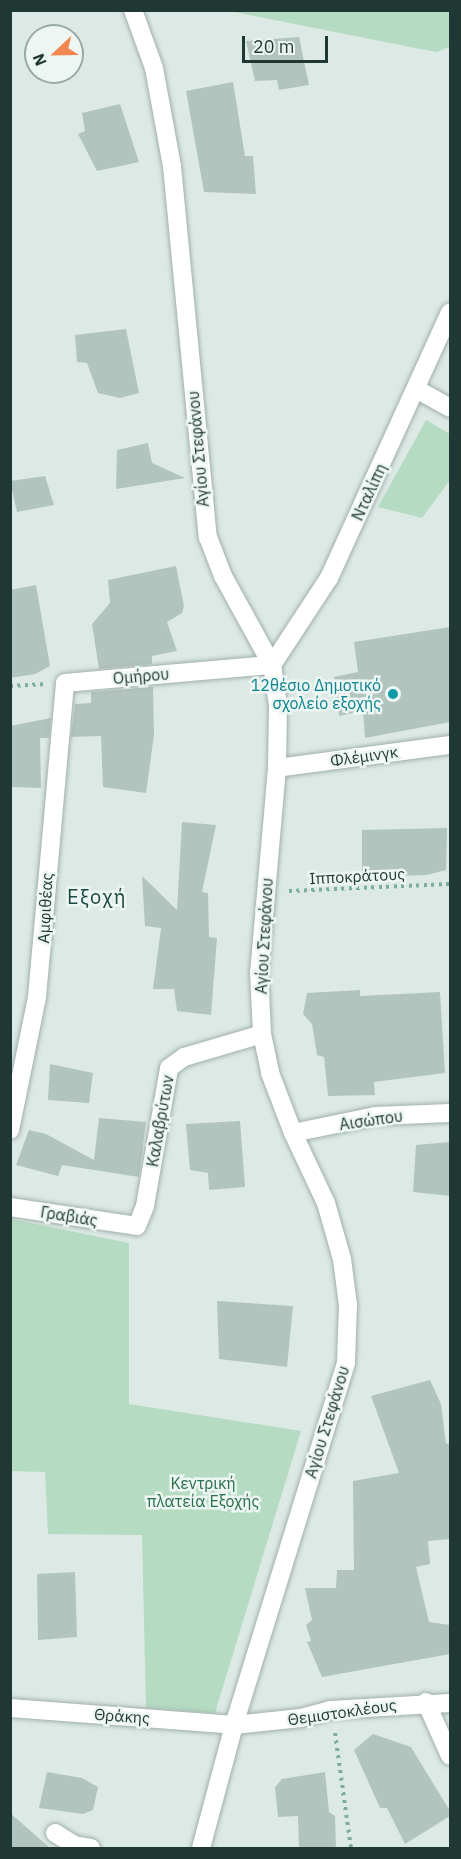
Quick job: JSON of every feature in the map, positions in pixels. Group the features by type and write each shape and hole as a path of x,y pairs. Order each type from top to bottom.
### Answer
{"street":[{"name":"Αγίου Στεφάνου","path":"133,10 154,68 172,166 201,494 208,537 223,576 272,665 278,705 277,768 259,972 261,1034 270,1073 293,1133 326,1203 342,1259 348,1305 346,1363 234,1725 201,1848"},
{"name":"Νταλίπη","path":"272,665 329,578 418,390 450,312"},
{"path":"418,390 450,408"},
{"name":"Ομήρου","path":"65,683 272,665"},
{"name":"Αμφιθέας","path":"10,1130 37,997 65,683"},
{"name":"Φλέμινγκ","path":"277,768 450,745"},
{"name":"Καλαβρύτων","path":"128,1225 136,1226 145,1206 169,1068 184,1057 261,1034"},
{"name":"Αισώπου","path":"293,1133 375,1116 450,1113"},
{"name":"Γραβιάς","path":"10,1207 128,1225"},
{"path":"426,1702 450,1756"},
{"name":"Θεμιστοκλέους","path":"234,1725 301,1718 332,1710 426,1702 450,1703"},
{"name":"Θράκης","path":"10,1708 234,1725"},
{"path":"55,1833 74,1845 91,1848"}],"path":[{"path":"10,686 65,683"},
{"name":"Ιπποκράτους","path":"265,892 450,884"},
{"path":"332,1710 351,1848"}],"green space":[{"path":"229,11 450,11 450,47 436,52"},
{"path":"426,420 450,434 450,480 422,518 378,507"},
{"name":"Κεντρική πλατεία Εξοχής","path":"11,1219 129,1243 129,1404 301,1431 215,1713 146,1708 142,1535 48,1534 45,1472 11,1471"}],"building":[{"path":"299,37 309,85 279,90 277,80 255,81 246,41"},
{"path":"233,82 245,156 253,156 256,194 204,192 186,91"},
{"path":"120,104 139,162 97,171 78,134 85,131 82,113"},
{"path":"126,329 139,393 120,398 98,393 87,363 77,362 75,335"},
{"path":"148,443 152,463 185,478 116,489 117,450"},
{"path":"45,476 54,505 17,512 10,481"},
{"path":"176,566 184,606 182,613 167,622 177,651 152,656 152,664 99,669 92,624 110,603 108,580"},
{"path":"36,585 50,666 35,674 10,678 10,590"},
{"name":"12θέσιο Δημοτικό σχολείο εξοχής","path":"450,627 450,722 365,738 363,711 339,716 334,677 358,672 354,642"},
{"path":"153,687 154,735 146,793 103,787 101,736 71,737 75,704 91,703 91,692"},
{"path":"51,718 49,738 40,738 41,788 10,787 10,726"},
{"path":"182,822 216,825 202,892 208,893 209,937 217,938 211,1015 177,1011 174,989 153,989 161,928 145,926 142,876 177,910"},
{"path":"447,828 446,870 427,875 362,877 362,830"},
{"path":"360,990 360,996 440,992 445,1073 374,1082 375,1095 328,1096 324,1057 317,1055 312,1024 303,1014 307,993"},
{"path":"50,1064 93,1073 89,1103 48,1100"},
{"path":"99,1118 146,1122 139,1177 62,1165 58,1176 16,1165 29,1130 46,1134 94,1160"},
{"path":"240,1121 245,1187 209,1190 208,1173 190,1170 186,1124"},
{"path":"450,1142 450,1196 413,1192 416,1145"},
{"path":"217,1301 293,1306 287,1367 219,1359"},
{"path":"430,1380 441,1404 446,1444 450,1443 450,1539 428,1541 430,1564 416,1567 429,1622 450,1625 450,1654 322,1677 307,1642 311,1641 306,1625 312,1620 305,1588 336,1588 337,1570 354,1570 353,1481 399,1473 371,1396"},
{"path":"75,1572 77,1637 38,1640 37,1574"},
{"path":"373,1734 411,1747 450,1811 450,1816 405,1844 387,1808 380,1808 354,1750"},
{"path":"47,1772 82,1778 98,1787 93,1810 83,1814 39,1808"},
{"path":"325,1772 329,1812 335,1816 336,1848 299,1847 298,1816 278,1817 275,1787 282,1779"},
{"path":"10,1813 50,1848 10,1848"}],"place":[{"name":"12θέσιο Δημοτικό σχολείο εξοχής","path":"393,694"}],"district":[{"name":"Εξοχή","path":"97,896"}]}
